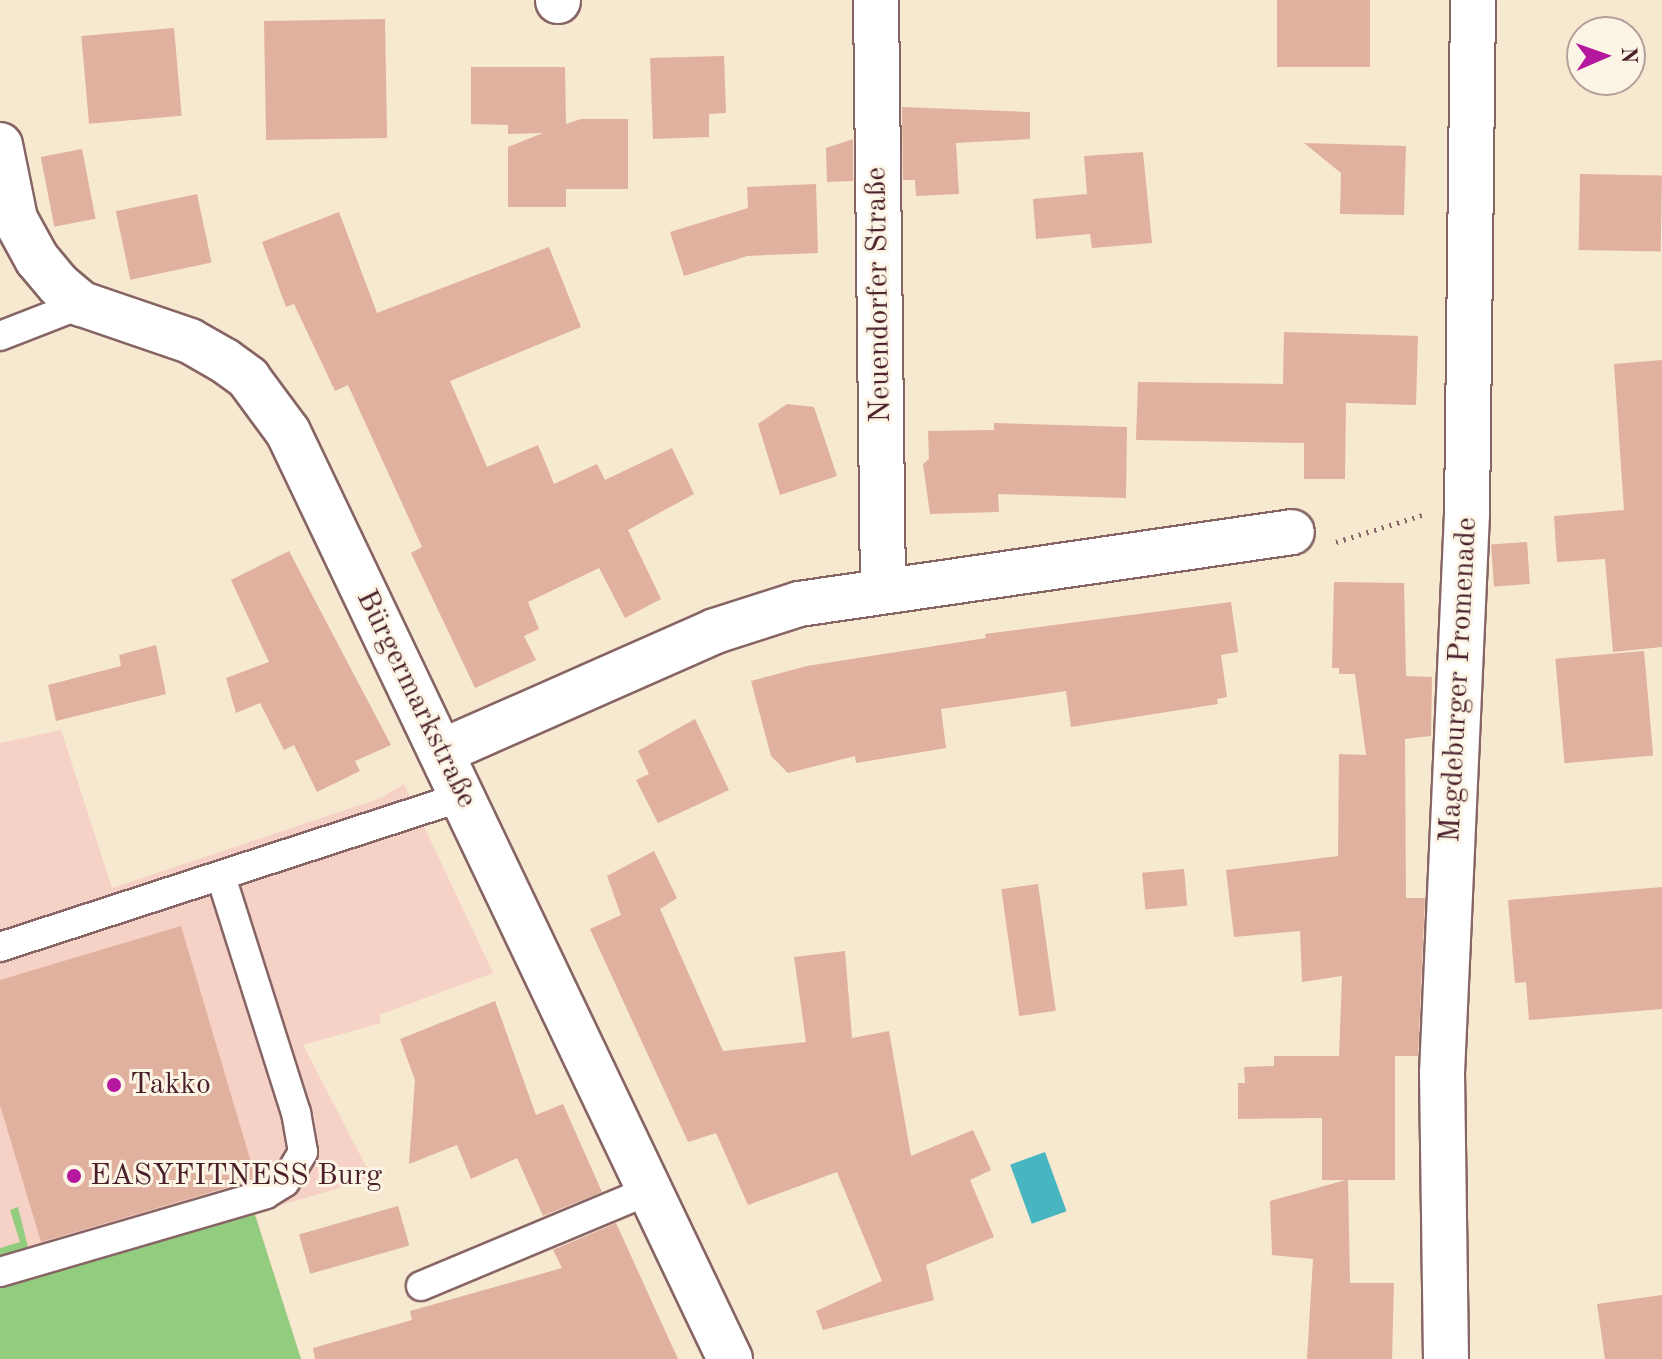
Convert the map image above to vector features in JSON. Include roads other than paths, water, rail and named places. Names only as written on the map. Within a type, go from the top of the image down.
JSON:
[{"type":"street","name":"Neuendorfer Straße","points":[[876,0],[883,589]]},
{"type":"street","name":"Magdeburger Promenade","points":[[1446,1359],[1442,1073],[1467,514],[1473,0]]},
{"type":"street","name":"Bürgermarkstraße","points":[[0,145],[15,219],[37,259],[82,304],[190,341],[257,388],[288,432],[730,1359]]},
{"type":"street","points":[[441,752],[715,631],[799,604],[883,589],[1292,532]]},
{"type":"lane","points":[[0,336],[82,304]]},
{"type":"lane","points":[[0,947],[462,797]]},
{"type":"lane","points":[[0,1272],[266,1194],[285,1182],[303,1152],[296,1113],[221,876]]},
{"type":"lane","points":[[421,1286],[650,1190]]},
{"type":"water","points":[[1045,1152],[1067,1211],[1032,1224],[1010,1165]]},
{"type":"place","name":"Takko","points":[[114,1085]]},
{"type":"place","name":"EASYFITNESS Burg","points":[[74,1176]]}]
